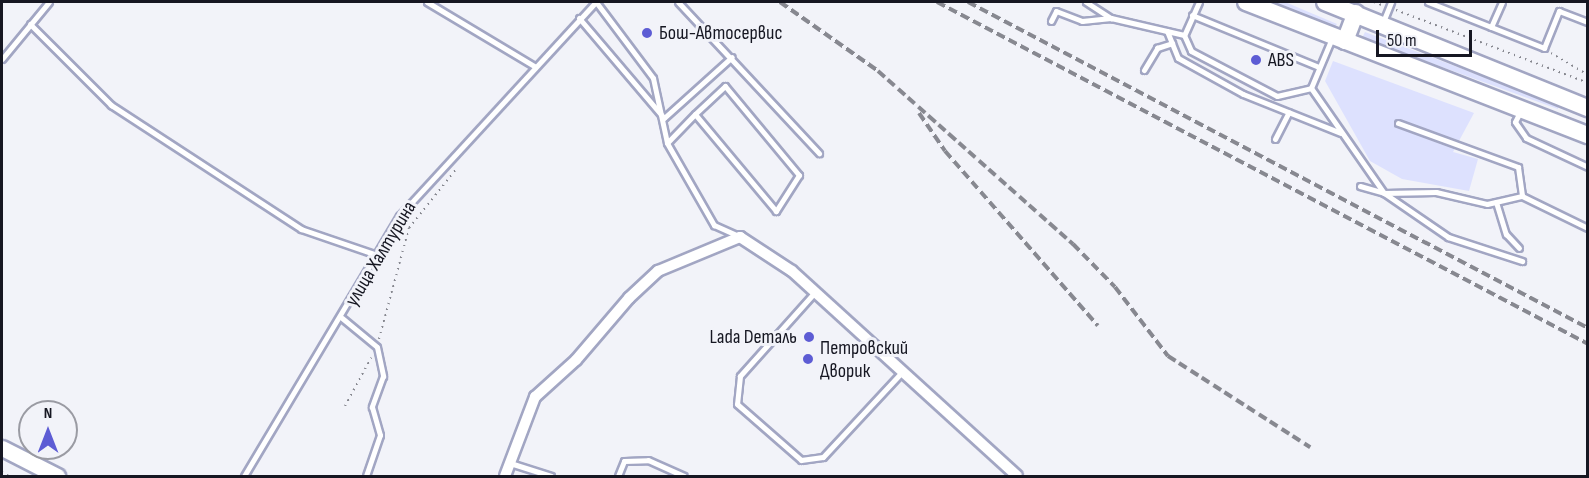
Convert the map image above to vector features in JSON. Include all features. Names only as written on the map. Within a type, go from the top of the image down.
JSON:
[{"type":"main road","points":[[1246,2],[1587,135]]},
{"type":"main road","points":[[1326,2],[1356,13],[1387,11],[1580,98],[1587,108]]},
{"type":"main road","points":[[1339,38],[1356,13]]},
{"type":"main road","points":[[1549,121],[1587,119]]},
{"type":"main road","points":[[2,448],[41,473],[57,477]]},
{"type":"street","points":[[505,477],[535,397],[576,360],[629,298],[658,271],[740,237],[815,292],[1017,477]]},
{"type":"lane","points":[[2,59],[49,2]]},
{"type":"lane","points":[[427,2],[534,66]]},
{"type":"lane","points":[[596,2],[653,78],[664,118],[667,143],[714,225],[740,237]]},
{"type":"lane","name":"улица Халтурина","points":[[244,477],[342,318],[399,216],[534,66],[596,2]]},
{"type":"lane","points":[[678,2],[732,57],[819,153]]},
{"type":"lane","points":[[1086,2],[1111,18]]},
{"type":"lane","points":[[1198,2],[1184,35],[1191,51],[1277,96],[1311,88]]},
{"type":"lane","points":[[1428,2],[1544,48],[1559,11],[1587,22]]},
{"type":"lane","points":[[1491,27],[1502,2]]},
{"type":"lane","points":[[1051,21],[1056,11],[1082,21],[1111,18],[1184,35]]},
{"type":"lane","points":[[1192,15],[1319,67]]},
{"type":"lane","points":[[579,18],[664,118]]},
{"type":"lane","points":[[30,24],[111,105],[301,229],[377,255]]},
{"type":"lane","points":[[1167,31],[1178,58],[1289,112],[1341,133]]},
{"type":"lane","points":[[1311,88],[1319,67],[1339,38]]},
{"type":"lane","points":[[1144,70],[1157,48],[1172,43]]},
{"type":"lane","points":[[664,118],[732,57]]},
{"type":"lane","points":[[667,143],[695,114],[725,86],[799,174],[776,212],[695,114]]},
{"type":"lane","points":[[1311,88],[1384,193],[1448,237],[1522,261]]},
{"type":"lane","points":[[1521,110],[1515,122],[1526,138],[1587,167]]},
{"type":"lane","points":[[1275,139],[1289,112]]},
{"type":"lane","points":[[1398,123],[1518,167],[1522,196]]},
{"type":"lane","points":[[1360,186],[1384,193],[1436,192],[1496,202],[1522,196],[1587,227]]},
{"type":"lane","points":[[1496,202],[1506,234],[1519,248]]},
{"type":"lane","points":[[815,292],[740,376],[737,404],[801,460],[823,457],[903,371]]},
{"type":"lane","points":[[342,318],[377,347],[383,376],[371,420],[380,435],[366,477]]},
{"type":"lane","points":[[618,477],[624,461],[648,460],[684,477]]},
{"type":"lane","points":[[510,463],[551,477]]},
{"type":"path","points":[[1374,2],[1387,11],[1587,83]]},
{"type":"path","points":[[1544,48],[1587,75]]},
{"type":"path","points":[[345,406],[377,347],[409,228],[458,167]]},
{"type":"path","points":[[2,472],[9,477]]},
{"type":"shaded area","points":[[1267,2],[1285,2],[1337,24],[1334,28]]},
{"type":"shaded area","points":[[1365,32],[1558,105],[1558,109],[1362,38]]},
{"type":"shaded area","points":[[1333,61],[1474,113],[1453,152],[1478,159],[1469,191],[1402,179],[1370,161],[1325,81]]},
{"type":"railway","points":[[780,2],[878,71],[1073,244],[1115,287],[1168,356],[1310,447]]},
{"type":"railway","points":[[937,2],[1588,344]]},
{"type":"railway","points":[[968,2],[1588,328]]},
{"type":"railway","points":[[919,113],[945,151],[1098,326]]},
{"type":"place","name":"Бош-Автосервис","points":[[647,33]]},
{"type":"place","name":"ABS","points":[[1256,60]]},
{"type":"place","name":"Lada Dеталь","points":[[809,337]]},
{"type":"place","name":"Петровский Дворик","points":[[808,359]]}]
